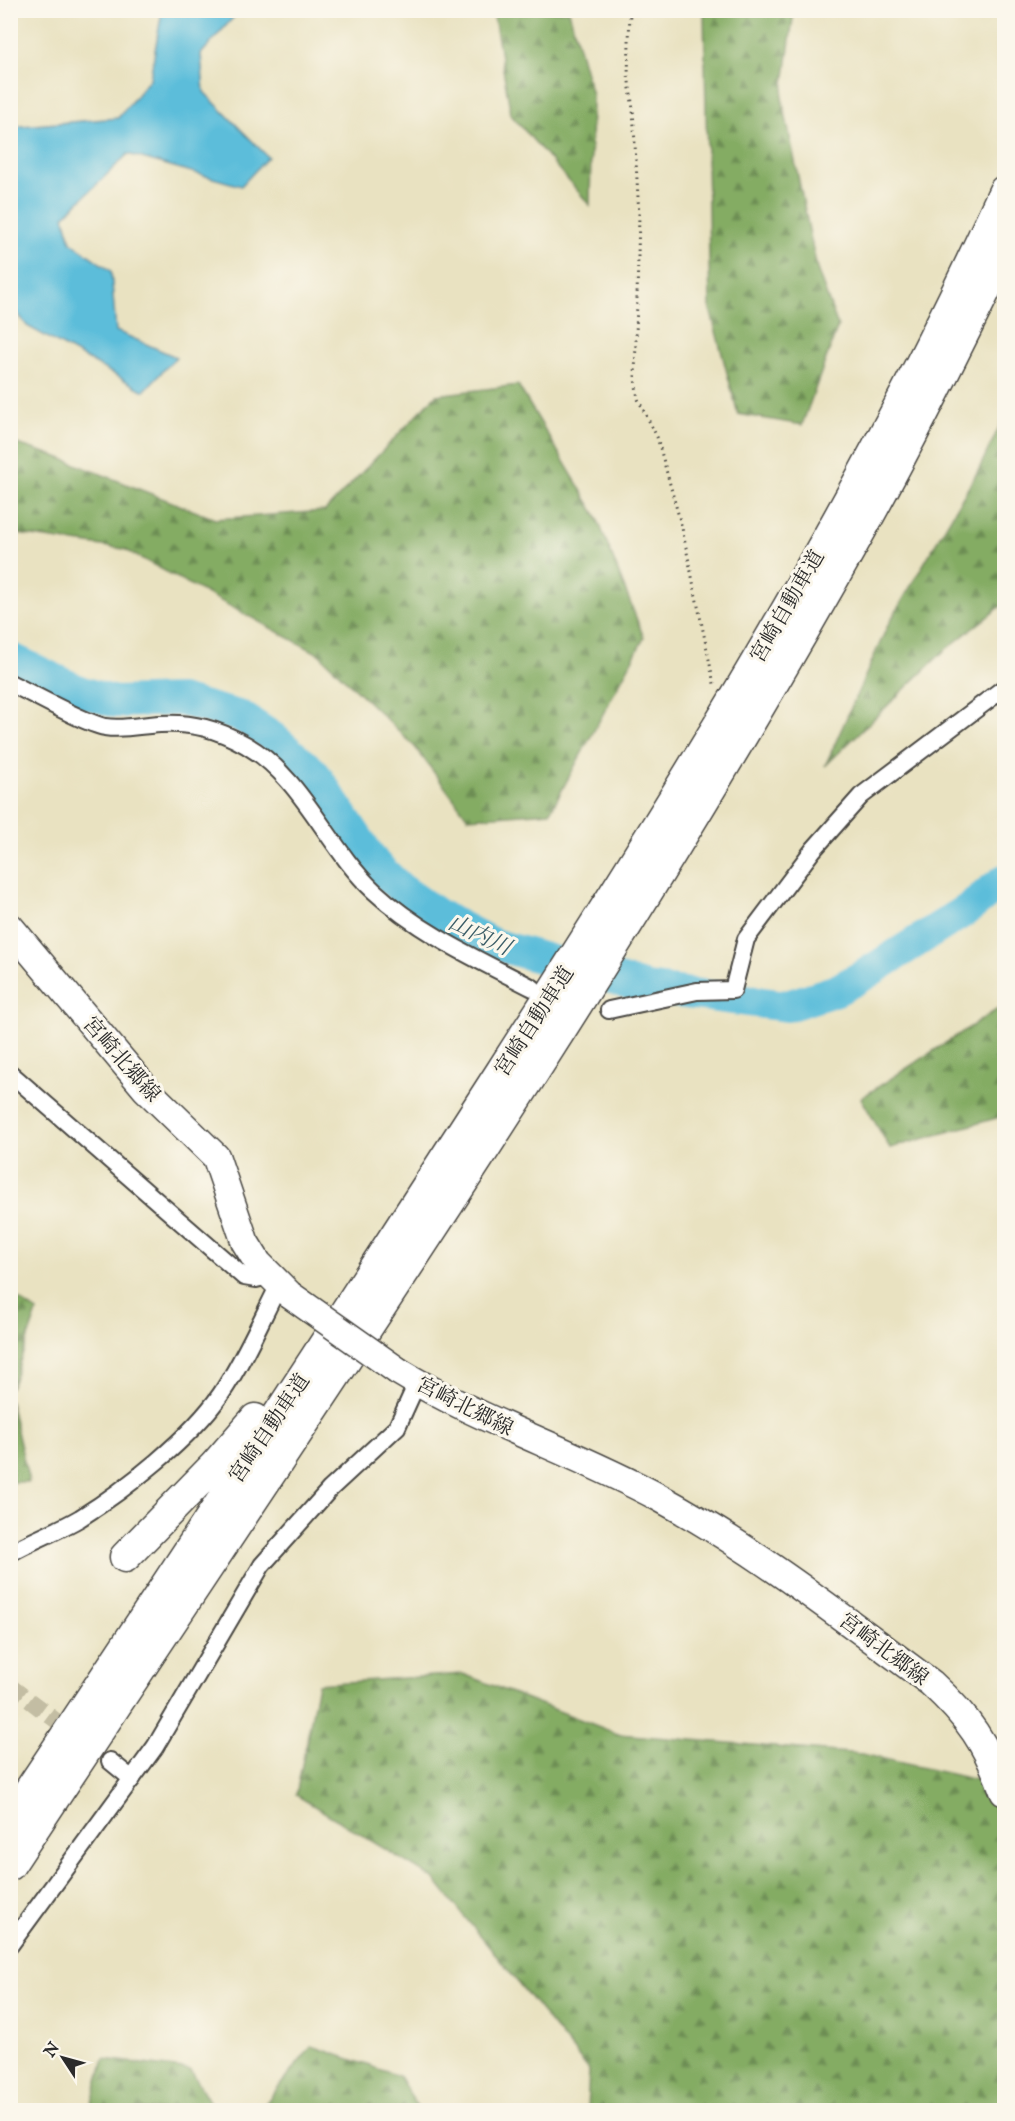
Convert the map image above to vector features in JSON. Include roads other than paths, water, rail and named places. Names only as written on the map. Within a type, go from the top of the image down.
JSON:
[{"type":"highway","name":"宮崎自動車道","points":[[10,1819],[423,1194],[668,809],[805,576],[957,291],[1005,191]]},
{"type":"highway","name":"宮崎自動車道","points":[[10,1865],[485,1147],[639,908],[862,530],[1005,253]]},
{"type":"highway","points":[[125,1557],[252,1424],[382,1236],[423,1194]]},
{"type":"main road","name":"宮崎北郷線","points":[[10,927],[146,1089],[216,1157],[245,1242],[279,1285],[407,1377],[452,1403],[658,1497],[726,1535],[931,1683],[961,1711],[987,1749],[1005,1792]]},
{"type":"street","points":[[10,683],[102,726],[118,728],[160,724],[196,724],[218,730],[249,746],[288,782],[347,862],[375,892],[436,936],[532,988]]},
{"type":"street","points":[[609,1010],[697,991],[733,990],[746,939],[813,850],[854,803],[1005,688]]},
{"type":"street","points":[[10,1073],[244,1277],[279,1285],[242,1360],[220,1396],[195,1425],[166,1452],[80,1518],[10,1553]]},
{"type":"street","points":[[10,1945],[155,1748],[262,1565],[330,1489],[397,1427],[407,1377]]},
{"type":"street","points":[[110,1761],[132,1779]]},
{"type":"water","points":[[162,11],[239,11],[201,54],[204,92],[268,157],[241,186],[128,154],[64,216],[71,242],[111,271],[116,331],[176,357],[144,391],[27,326],[11,304],[10,127],[118,118],[150,79]]},
{"type":"waterway","name":"山内川","points":[[10,658],[79,691],[115,702],[180,700],[242,717],[272,737],[314,773],[375,864],[400,888],[440,916],[493,944],[646,988],[787,1006],[837,990],[864,975],[968,909],[1004,880]]},
{"type":"tunnel","points":[[10,1686],[110,1761]]}]
